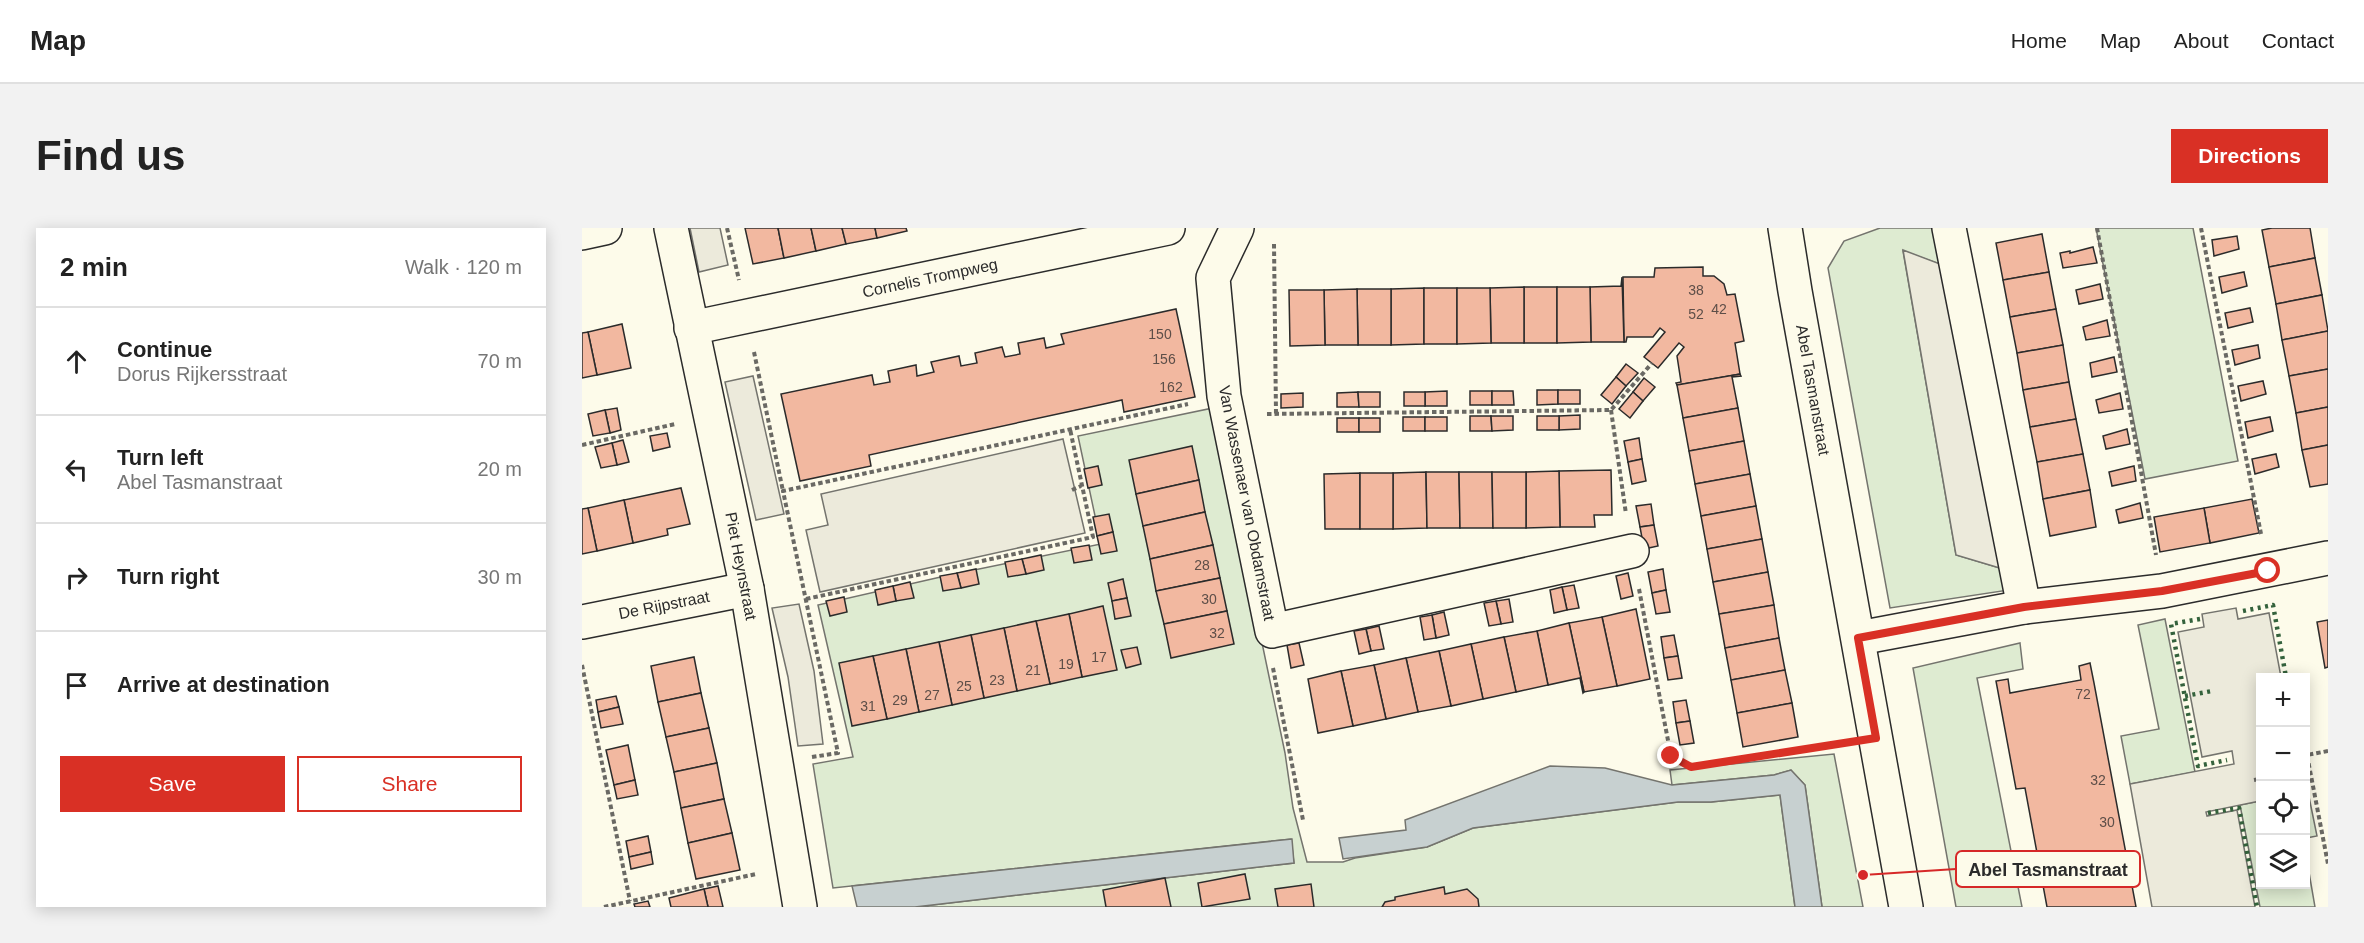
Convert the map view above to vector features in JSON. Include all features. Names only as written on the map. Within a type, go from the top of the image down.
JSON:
[{"type":"street","points":[[582,233],[605,228]]},
{"type":"street","name":"Piet Heynstraat","points":[[671,228],[747,589],[800,907]]},
{"type":"street","name":"Cornelis Trompweg","points":[[691,328],[1168,228]]},
{"type":"street","name":"Van Wassenaer van Obdamstraat","points":[[1238,228],[1213,278],[1226,404],[1272,631],[1632,551]]},
{"type":"street","name":"Abel Tasmanstraat","points":[[1785,228],[1906,907]]},
{"type":"street","points":[[1949,228],[2024,607]]},
{"type":"street","points":[[1858,638],[2024,607],[2162,591],[2328,558]]},
{"type":"street","name":"De Rijpstraat","points":[[582,622],[747,589]]},
{"type":"path","points":[[727,228],[838,753],[776,762]]},
{"type":"path","points":[[2097,228],[2162,591]]},
{"type":"path","points":[[2201,228],[2268,571]]},
{"type":"path","points":[[1274,240],[1276,414]]},
{"type":"path","points":[[783,491],[1070,429],[1226,404],[1276,414],[1611,410],[1652,363]]},
{"type":"path","points":[[1611,410],[1632,551],[1671,756],[1691,767],[1876,738]]},
{"type":"path","points":[[582,445],[711,416]]},
{"type":"path","points":[[806,599],[1093,537],[1070,429]]},
{"type":"path","points":[[1072,490],[1082,486]]},
{"type":"path","points":[[582,665],[630,901]]},
{"type":"path","points":[[1273,673],[1303,820]]},
{"type":"path","points":[[2310,754],[2328,751]]},
{"type":"path","points":[[2310,779],[2328,864]]},
{"type":"path","points":[[604,907],[793,866]]},
{"type":"green space","points":[[1880,228],[1940,228],[1948,267],[1903,251],[1956,555],[2003,569],[2009,590],[1890,608],[1828,268],[1844,241]]},
{"type":"green space","points":[[2096,228],[2193,228],[2238,461],[2145,479]]},
{"type":"green space","points":[[1213,408],[1285,753],[1293,808],[1307,862],[1343,862],[1355,858],[1427,847],[1473,828],[1678,802],[1711,802],[1780,795],[1795,907],[915,907],[1294,863],[1291,839],[833,888],[813,764],[853,757],[818,605],[1101,544],[1078,436]]},
{"type":"green space","points":[[2165,619],[2195,772],[2130,784],[2121,736],[2159,729],[2138,625]]},
{"type":"green space","points":[[2020,643],[2023,669],[1977,678],[2022,907],[1956,907],[1913,668]]},
{"type":"green space","points":[[1834,754],[1863,907],[1822,907],[1805,785],[1791,770],[1774,775],[1672,785],[1670,770]]},
{"type":"green space","points":[[2256,802],[2256,887],[2240,805]]},
{"type":"green space","points":[[2310,802],[2317,836],[2310,837]]},
{"type":"green space","points":[[2310,878],[2315,907],[2260,907],[2256,889],[2310,889]]},
{"type":"shaded area","points":[[690,228],[720,228],[728,265],[699,272]]},
{"type":"shaded area","points":[[1903,250],[1948,267],[2003,569],[1956,555]]},
{"type":"shaded area","points":[[753,376],[784,514],[756,520],[725,382]]},
{"type":"shaded area","points":[[1063,439],[1085,533],[820,592],[806,530],[828,525],[821,494]]},
{"type":"shaded area","points":[[799,604],[814,671],[823,744],[798,746],[788,677],[772,608]]},
{"type":"shaded area","points":[[2236,608],[2238,619],[2269,613],[2280,673],[2256,673],[2256,802],[2206,812],[2207,816],[2237,810],[2255,907],[2152,907],[2130,784],[2234,764],[2232,751],[2202,757],[2178,632],[2204,627],[2202,614]]},
{"type":"shaded area","points":[[1550,766],[1605,768],[1672,785],[1774,775],[1791,770],[1805,785],[1822,907],[1795,907],[1780,795],[1711,802],[1678,802],[1473,828],[1427,847],[1343,859],[1339,838],[1406,830],[1405,820]]},
{"type":"shaded area","points":[[1292,839],[1294,863],[915,907],[857,907],[852,886]]},
{"type":"building","points":[[745,228],[778,228],[784,258],[753,264]]},
{"type":"building","points":[[778,228],[811,228],[816,251],[784,258]]},
{"type":"building","points":[[811,228],[842,228],[846,244],[816,251]]},
{"type":"building","points":[[842,228],[875,228],[877,238],[846,244]]},
{"type":"building","points":[[875,228],[906,228],[907,231],[877,238]]},
{"type":"building","points":[[2310,228],[2315,258],[2269,267],[2262,230]]},
{"type":"building","points":[[2042,234],[2049,272],[2003,280],[1996,243]]},
{"type":"building","points":[[2237,236],[2239,249],[2214,256],[2212,240]]},
{"type":"building","points":[[2093,247],[2097,263],[2063,268],[2060,253]]},
{"type":"building","points":[[2315,258],[2322,295],[2276,304],[2269,267]]},
{"type":"building","points":[[1703,267],[1703,276],[1714,276],[1724,284],[1727,295],[1735,294],[1744,341],[1735,343],[1740,374],[1677,385],[1676,383],[1681,382],[1677,356],[1684,347],[1679,343],[1658,368],[1644,357],[1665,332],[1660,328],[1653,337],[1627,337],[1624,342],[1623,277],[1654,277],[1655,268]]},
{"type":"building","points":[[2049,272],[2056,309],[2010,317],[2003,280]]},
{"type":"building","points":[[2244,272],[2247,286],[2222,293],[2219,277]]},
{"type":"building","points":[[1622,277],[1624,342],[1591,342],[1590,287],[1621,286]]},
{"type":"building","points":[[2100,284],[2103,299],[2079,304],[2076,290]]},
{"type":"building","points":[[1524,287],[1557,287],[1557,343],[1524,343]]},
{"type":"building","points":[[1524,287],[1524,343],[1491,343],[1490,288]]},
{"type":"building","points":[[1557,287],[1590,287],[1591,342],[1557,343]]},
{"type":"building","points":[[1424,288],[1424,344],[1391,345],[1391,289]]},
{"type":"building","points":[[1424,288],[1457,288],[1457,344],[1424,344]]},
{"type":"building","points":[[1457,288],[1490,288],[1491,343],[1457,344]]},
{"type":"building","points":[[1357,289],[1391,289],[1391,345],[1358,345]]},
{"type":"building","points":[[1357,289],[1358,345],[1325,345],[1324,290]]},
{"type":"building","points":[[1289,290],[1324,290],[1325,345],[1290,346]]},
{"type":"building","points":[[2322,295],[2328,331],[2282,340],[2276,304]]},
{"type":"building","points":[[2250,308],[2253,322],[2228,328],[2225,313]]},
{"type":"building","points":[[1176,309],[1195,397],[1124,412],[1122,400],[869,455],[871,466],[800,481],[781,394],[872,375],[874,385],[890,382],[888,371],[916,365],[917,376],[934,372],[931,362],[959,356],[961,366],[977,363],[975,353],[1002,347],[1005,357],[1020,354],[1018,343],[1044,338],[1046,348],[1064,344],[1061,334]]},
{"type":"building","points":[[2056,309],[2063,345],[2017,353],[2010,317]]},
{"type":"building","points":[[2107,320],[2110,336],[2086,340],[2083,327]]},
{"type":"building","points":[[622,324],[631,368],[597,375],[588,332]]},
{"type":"building","points":[[2328,331],[2328,369],[2289,376],[2282,340]]},
{"type":"building","points":[[588,332],[597,375],[582,378],[582,333]]},
{"type":"building","points":[[2063,345],[2069,382],[2023,390],[2017,353]]},
{"type":"building","points":[[2258,345],[2260,358],[2235,365],[2232,350]]},
{"type":"building","points":[[2114,357],[2117,372],[2092,377],[2090,363]]},
{"type":"building","points":[[1626,364],[1638,373],[1626,386],[1616,377]]},
{"type":"building","points":[[2328,369],[2328,407],[2296,413],[2289,376]]},
{"type":"building","points":[[1740,374],[1741,376],[1732,377],[1738,408],[1683,418],[1677,385]]},
{"type":"building","points":[[1616,377],[1626,386],[1612,404],[1601,395]]},
{"type":"building","points":[[1644,378],[1655,387],[1643,401],[1633,392]]},
{"type":"building","points":[[2263,381],[2266,394],[2241,401],[2238,386]]},
{"type":"building","points":[[2069,382],[2076,419],[2030,427],[2023,390]]},
{"type":"building","points":[[1537,390],[1558,390],[1558,404],[1537,405]]},
{"type":"building","points":[[1558,390],[1580,390],[1580,404],[1558,404]]},
{"type":"building","points":[[1447,391],[1447,406],[1425,406],[1425,392]]},
{"type":"building","points":[[1470,391],[1492,391],[1492,405],[1470,405]]},
{"type":"building","points":[[1492,391],[1513,391],[1514,405],[1492,405]]},
{"type":"building","points":[[1358,392],[1359,407],[1337,407],[1337,393]]},
{"type":"building","points":[[1358,392],[1380,392],[1380,407],[1359,407]]},
{"type":"building","points":[[1404,392],[1425,392],[1425,406],[1404,406]]},
{"type":"building","points":[[1633,392],[1643,401],[1630,418],[1619,409]]},
{"type":"building","points":[[1303,393],[1303,407],[1281,408],[1281,394]]},
{"type":"building","points":[[2120,393],[2123,409],[2099,413],[2096,400]]},
{"type":"building","points":[[2328,407],[2328,445],[2302,450],[2296,413]]},
{"type":"building","points":[[617,408],[621,430],[610,433],[605,410]]},
{"type":"building","points":[[1738,408],[1744,441],[1689,451],[1683,418]]},
{"type":"building","points":[[605,410],[610,433],[593,436],[588,414]]},
{"type":"building","points":[[1580,415],[1580,429],[1559,430],[1559,416]]},
{"type":"building","points":[[1470,416],[1491,416],[1492,431],[1470,431]]},
{"type":"building","points":[[1491,416],[1513,416],[1513,430],[1492,431]]},
{"type":"building","points":[[1537,416],[1559,416],[1559,430],[1537,430]]},
{"type":"building","points":[[1403,417],[1425,417],[1425,431],[1403,431]]},
{"type":"building","points":[[1425,417],[1447,417],[1447,431],[1425,431]]},
{"type":"building","points":[[2270,417],[2273,431],[2248,438],[2245,422]]},
{"type":"building","points":[[1337,418],[1359,418],[1359,432],[1337,432]]},
{"type":"building","points":[[1359,418],[1380,418],[1380,432],[1359,432]]},
{"type":"building","points":[[2076,419],[2083,454],[2037,462],[2030,427]]},
{"type":"building","points":[[2127,429],[2130,444],[2106,449],[2103,436]]},
{"type":"building","points":[[667,433],[670,447],[653,451],[650,436]]},
{"type":"building","points":[[1639,438],[1642,459],[1628,462],[1624,441]]},
{"type":"building","points":[[623,440],[629,462],[617,465],[612,443]]},
{"type":"building","points":[[1744,441],[1750,474],[1695,484],[1689,451]]},
{"type":"building","points":[[612,443],[617,465],[601,468],[595,447]]},
{"type":"building","points":[[2328,445],[2328,484],[2310,487],[2302,450]]},
{"type":"building","points":[[1192,446],[1199,480],[1136,494],[1129,460]]},
{"type":"building","points":[[2083,454],[2090,490],[2043,499],[2037,462]]},
{"type":"building","points":[[2276,454],[2279,467],[2255,474],[2252,459]]},
{"type":"building","points":[[1642,459],[1646,481],[1632,484],[1628,462]]},
{"type":"building","points":[[1098,466],[1102,485],[1088,488],[1084,469]]},
{"type":"building","points":[[2134,466],[2136,481],[2112,486],[2109,472]]},
{"type":"building","points":[[1611,470],[1612,515],[1594,515],[1595,527],[1560,527],[1559,471]]},
{"type":"building","points":[[1559,471],[1560,527],[1526,528],[1526,472]]},
{"type":"building","points":[[1426,472],[1427,528],[1393,529],[1393,473]]},
{"type":"building","points":[[1426,472],[1459,472],[1460,528],[1427,528]]},
{"type":"building","points":[[1459,472],[1492,472],[1493,528],[1460,528]]},
{"type":"building","points":[[1492,472],[1526,472],[1526,528],[1493,528]]},
{"type":"building","points":[[1360,473],[1360,529],[1325,529],[1324,474]]},
{"type":"building","points":[[1360,473],[1393,473],[1393,529],[1360,529]]},
{"type":"building","points":[[1750,474],[1756,506],[1701,516],[1695,484]]},
{"type":"building","points":[[1199,480],[1205,512],[1143,526],[1136,494]]},
{"type":"building","points":[[681,488],[690,524],[667,529],[668,535],[633,543],[624,500]]},
{"type":"building","points":[[2090,490],[2096,527],[2050,536],[2043,499]]},
{"type":"building","points":[[2252,499],[2259,533],[2210,543],[2204,508]]},
{"type":"building","points":[[624,500],[633,543],[597,551],[588,508]]},
{"type":"building","points":[[2140,503],[2143,518],[2119,523],[2116,510]]},
{"type":"building","points":[[1651,504],[1654,525],[1640,527],[1636,506]]},
{"type":"building","points":[[1756,506],[1762,539],[1707,549],[1701,516]]},
{"type":"building","points":[[588,508],[597,551],[582,554],[582,509]]},
{"type":"building","points":[[2204,508],[2210,543],[2160,552],[2154,517]]},
{"type":"building","points":[[1205,512],[1213,545],[1150,559],[1143,526]]},
{"type":"building","points":[[1109,514],[1113,532],[1097,536],[1093,517]]},
{"type":"building","points":[[1654,525],[1658,546],[1644,549],[1640,527]]},
{"type":"building","points":[[1113,532],[1117,551],[1101,554],[1097,536]]},
{"type":"building","points":[[1762,539],[1768,572],[1713,582],[1707,549]]},
{"type":"building","points":[[1089,545],[1092,560],[1074,563],[1071,548]]},
{"type":"building","points":[[1213,545],[1220,578],[1156,591],[1150,559]]},
{"type":"building","points":[[1041,555],[1044,570],[1026,574],[1022,559]]},
{"type":"building","points":[[1022,559],[1026,574],[1008,577],[1005,562]]},
{"type":"building","points":[[976,569],[979,584],[961,588],[957,573]]},
{"type":"building","points":[[1663,569],[1666,590],[1652,593],[1648,572]]},
{"type":"building","points":[[1768,572],[1774,605],[1719,614],[1713,582]]},
{"type":"building","points":[[957,573],[961,588],[943,591],[940,576]]},
{"type":"building","points":[[1628,573],[1633,596],[1621,599],[1616,576]]},
{"type":"building","points":[[1220,578],[1227,611],[1164,624],[1156,591]]},
{"type":"building","points":[[1123,579],[1127,598],[1112,601],[1108,583]]},
{"type":"building","points":[[910,582],[914,598],[896,601],[893,586]]},
{"type":"building","points":[[1574,585],[1579,608],[1567,610],[1562,587]]},
{"type":"building","points":[[893,586],[896,601],[878,605],[875,590]]},
{"type":"building","points":[[1562,587],[1567,610],[1554,613],[1550,590]]},
{"type":"building","points":[[1666,590],[1670,612],[1656,614],[1652,593]]},
{"type":"building","points":[[844,597],[847,612],[830,616],[826,601]]},
{"type":"building","points":[[1127,598],[1131,616],[1115,619],[1112,601]]},
{"type":"building","points":[[1509,599],[1513,622],[1501,624],[1496,601]]},
{"type":"building","points":[[1496,601],[1501,624],[1489,626],[1484,603]]},
{"type":"building","points":[[1774,605],[1779,638],[1725,648],[1719,614]]},
{"type":"building","points":[[1103,606],[1117,670],[1082,677],[1069,614]]},
{"type":"building","points":[[1636,609],[1650,679],[1617,686],[1602,617]]},
{"type":"building","points":[[1227,611],[1234,644],[1171,658],[1164,624]]},
{"type":"building","points":[[1444,612],[1449,635],[1436,638],[1432,615]]},
{"type":"building","points":[[1069,614],[1082,677],[1050,684],[1036,621]]},
{"type":"building","points":[[1432,615],[1436,638],[1424,640],[1420,617]]},
{"type":"building","points":[[1602,617],[1617,686],[1584,692],[1569,623]]},
{"type":"building","points":[[2328,620],[2328,667],[2325,668],[2317,622]]},
{"type":"building","points":[[1036,621],[1050,684],[1017,691],[1004,628]]},
{"type":"building","points":[[1569,623],[1584,692],[1583,693],[1580,678],[1548,685],[1537,631]]},
{"type":"building","points":[[1379,626],[1384,649],[1371,651],[1366,629]]},
{"type":"building","points":[[1004,628],[1017,691],[984,698],[971,635]]},
{"type":"building","points":[[1366,629],[1371,651],[1359,654],[1354,631]]},
{"type":"building","points":[[1537,631],[1548,685],[1516,692],[1504,637]]},
{"type":"building","points":[[971,635],[984,698],[952,705],[939,642]]},
{"type":"building","points":[[1674,635],[1678,656],[1664,658],[1661,637]]},
{"type":"building","points":[[1504,637],[1516,692],[1483,699],[1471,644]]},
{"type":"building","points":[[1779,638],[1785,670],[1731,680],[1725,648]]},
{"type":"building","points":[[939,642],[952,705],[919,712],[906,649]]},
{"type":"building","points":[[1299,643],[1304,665],[1291,668],[1287,645]]},
{"type":"building","points":[[1471,644],[1483,699],[1451,706],[1439,651]]},
{"type":"building","points":[[1137,647],[1141,664],[1126,668],[1121,650]]},
{"type":"building","points":[[906,649],[919,712],[887,719],[873,656]]},
{"type":"building","points":[[1439,651],[1451,706],[1418,712],[1406,658]]},
{"type":"building","points":[[873,656],[887,719],[852,726],[839,663]]},
{"type":"building","points":[[1678,656],[1682,678],[1668,680],[1664,658]]},
{"type":"building","points":[[694,657],[701,693],[658,702],[651,666]]},
{"type":"building","points":[[1406,658],[1418,712],[1386,719],[1374,665]]},
{"type":"building","points":[[2090,663],[2136,907],[2047,907],[2025,788],[2016,789],[1996,681],[2008,679],[2010,693],[2081,680],[2079,666]]},
{"type":"building","points":[[1374,665],[1386,719],[1353,726],[1341,671]]},
{"type":"building","points":[[1785,670],[1792,703],[1737,713],[1731,680]]},
{"type":"building","points":[[1341,671],[1353,726],[1318,733],[1308,679]]},
{"type":"building","points":[[701,693],[709,728],[666,737],[658,702]]},
{"type":"building","points":[[616,696],[619,707],[598,712],[596,700]]},
{"type":"building","points":[[1686,700],[1690,721],[1676,723],[1673,702]]},
{"type":"building","points":[[1792,703],[1798,737],[1743,747],[1737,713]]},
{"type":"building","points":[[619,707],[623,724],[601,728],[598,712]]},
{"type":"building","points":[[1690,721],[1694,743],[1680,745],[1676,723]]},
{"type":"building","points":[[709,728],[717,763],[674,772],[666,737]]},
{"type":"building","points":[[628,745],[635,780],[614,785],[606,750]]},
{"type":"building","points":[[717,763],[724,799],[681,808],[674,772]]},
{"type":"building","points":[[635,780],[638,795],[617,799],[614,785]]},
{"type":"building","points":[[724,799],[732,833],[688,843],[681,808]]},
{"type":"building","points":[[732,833],[740,870],[696,879],[688,843]]},
{"type":"building","points":[[648,836],[651,852],[629,857],[626,841]]},
{"type":"building","points":[[651,852],[653,864],[631,869],[629,857]]},
{"type":"building","points":[[1245,874],[1250,899],[1202,907],[1198,883]]},
{"type":"building","points":[[1165,878],[1171,907],[1106,907],[1103,890]]},
{"type":"building","points":[[1311,884],[1314,907],[1278,907],[1275,889]]},
{"type":"building","points":[[718,886],[723,907],[708,907],[704,889]]},
{"type":"building","points":[[1444,887],[1445,894],[1467,889],[1478,899],[1479,907],[1382,907],[1385,902],[1395,900],[1395,897]]},
{"type":"building","points":[[704,889],[708,907],[671,907],[669,898]]},
{"type":"building","points":[[648,901],[650,907],[635,907],[634,904]]},
{"type":"hedge","points":[[2243,611],[2273,605],[2285,673]]},
{"type":"hedge","points":[[2200,619],[2171,624],[2198,766],[2227,760]]},
{"type":"hedge","points":[[2185,696],[2212,691]]},
{"type":"hedge","points":[[2208,813],[2239,808],[2257,907]]},
{"type":"place","name":"Abel Tasmanstraat","points":[[1863,875]]},
{"type":"route","points":[[1671,756],[1691,767],[1876,738],[1858,638],[2024,607],[2162,591],[2268,571]]}]
